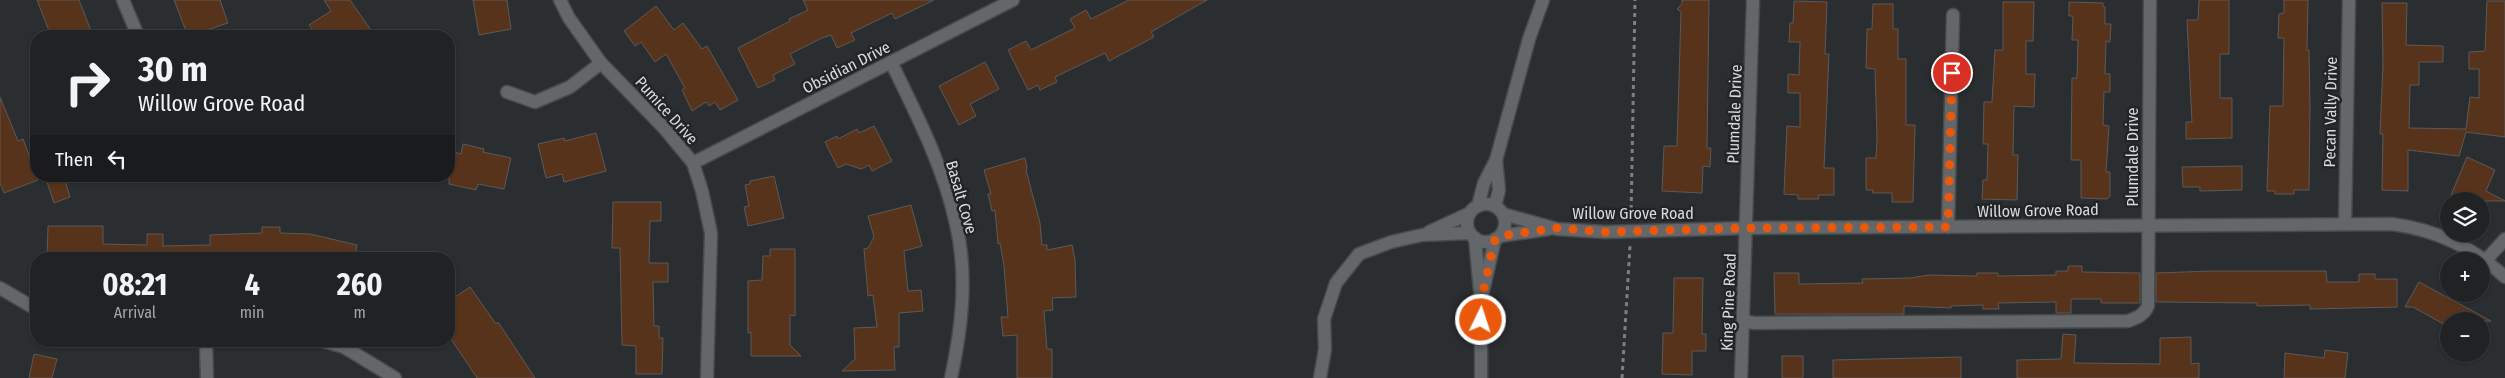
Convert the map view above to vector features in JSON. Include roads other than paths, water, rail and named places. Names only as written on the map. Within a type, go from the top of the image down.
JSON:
[{"type":"street","points":[[124,0],[136,30]]},
{"type":"street","name":"Pumice Drive","points":[[560,0],[569,18],[602,63],[664,128],[693,162],[711,233],[707,378]]},
{"type":"street","name":"Obsidian Drive","points":[[693,162],[1013,0]]},
{"type":"street","points":[[1480,378],[1481,301],[1473,235],[1468,223],[1484,183],[1496,160],[1529,39],[1542,0]]},
{"type":"street","name":"Plumdale Drive","points":[[1747,228],[1753,0]]},
{"type":"street","name":"Plumdale Drive","points":[[1744,321],[1754,323],[1861,323],[2128,320],[2141,315],[2148,306],[2150,0]]},
{"type":"street","name":"Pecan Vally Drive","points":[[2345,224],[2349,0]]},
{"type":"street","points":[[1948,227],[1953,15]]},
{"type":"street","name":"Basalt Cove","points":[[892,62],[917,114],[940,173],[956,224],[963,280],[961,330],[951,378]]},
{"type":"street","points":[[507,92],[535,102],[570,87],[602,63]]},
{"type":"street","points":[[1481,301],[1497,238],[1505,226],[1499,210],[1496,160]]},
{"type":"street","points":[[1422,235],[1490,204],[1499,210]]},
{"type":"street","name":"Willow Grove Road","points":[[1499,210],[1557,228]]},
{"type":"street","name":"Willow Grove Road","points":[[1497,238],[1557,228],[1631,232],[1747,228],[2392,224],[2412,226],[2442,235],[2472,252]]},
{"type":"street","name":"King Pine Road","points":[[1742,378],[1747,228]]},
{"type":"street","points":[[1320,378],[1325,349],[1324,319],[1336,284],[1360,254],[1391,242],[1422,235],[1473,235],[1485,242],[1497,238]]},
{"type":"street","points":[[2490,256],[2505,239]]},
{"type":"street","name":"Willow Grove Road","points":[[2490,263],[2505,276]]},
{"type":"street","points":[[2,295],[30,307]]},
{"type":"street","points":[[206,347],[207,378]]},
{"type":"street","points":[[344,347],[395,378]]}]
